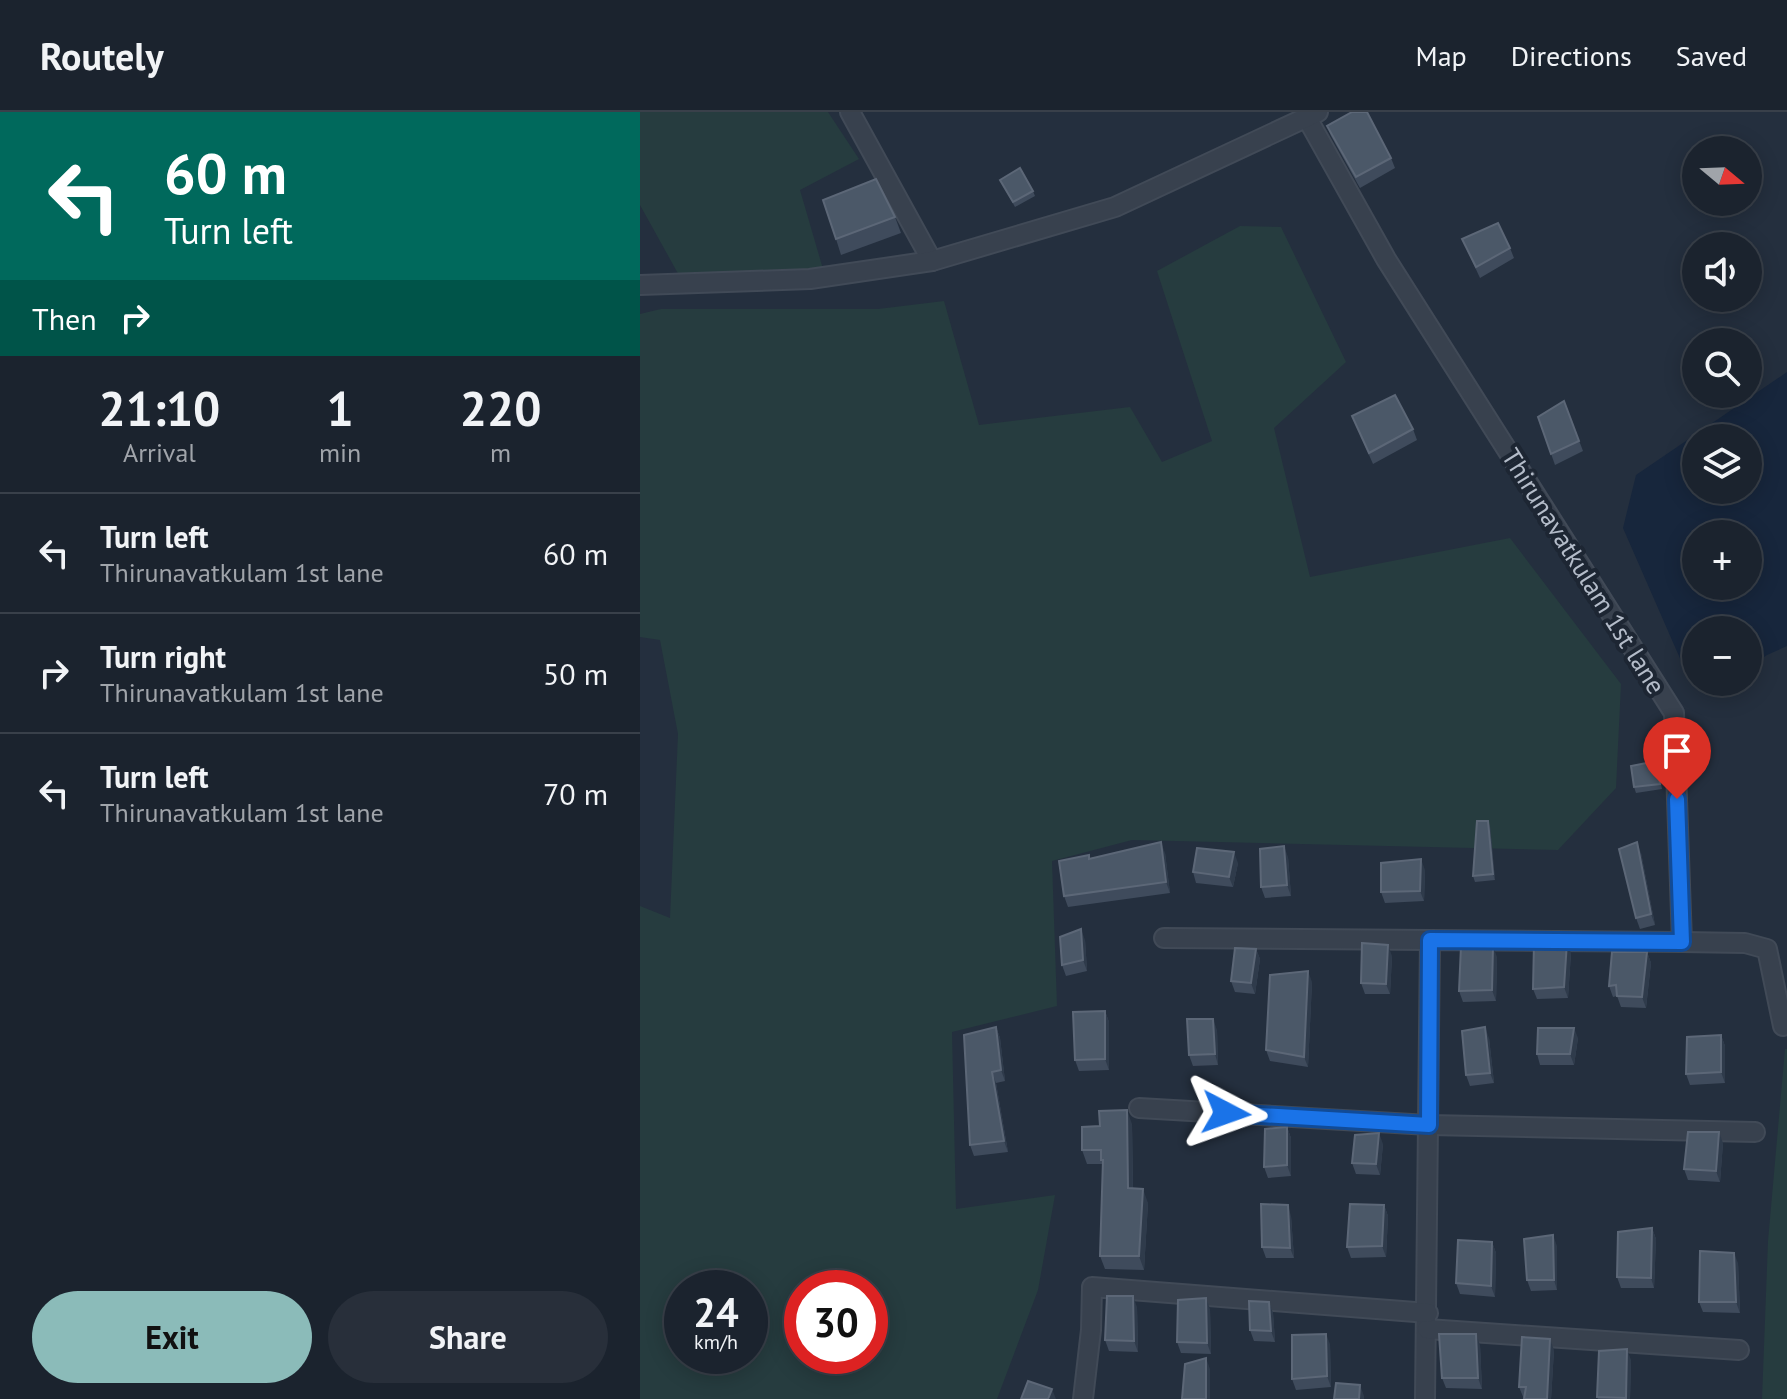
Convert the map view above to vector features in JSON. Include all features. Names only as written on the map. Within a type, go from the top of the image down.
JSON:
[{"type":"street","points":[[850,112],[932,261]]},
{"type":"street","points":[[640,285],[810,279],[932,261],[1115,207],[1312,115]]},
{"type":"street","name":"Thirunavatkulam 1st lane","points":[[1312,115],[1386,259],[1674,713],[1682,942]]},
{"type":"street","points":[[1164,938],[1745,943],[1767,949],[1783,1026]]},
{"type":"street","points":[[1425,1399],[1430,940]]},
{"type":"street","points":[[1139,1108],[1429,1125],[1755,1132]]},
{"type":"street","points":[[1083,1399],[1091,1330],[1092,1287],[1739,1350]]},
{"type":"green space","points":[[640,112],[828,112],[859,159],[800,190],[823,269],[681,279],[640,205]]},
{"type":"green space","points":[[1240,226],[1281,227],[1346,362],[1274,428],[1310,577],[1510,538],[1621,684],[1616,788],[1558,850],[1132,840],[1052,861],[1057,1006],[952,1032],[956,1209],[1055,1195],[1038,1290],[997,1399],[640,1399],[640,906],[670,918],[678,734],[660,640],[640,637],[640,314],[661,309],[878,309],[944,301],[979,425],[1130,407],[1162,462],[1212,441],[1157,271]]},
{"type":"green space","points":[[1785,1049],[1787,1399],[1762,1399],[1768,1241]]},
{"type":"water","points":[[1787,372],[1787,646],[1762,658],[1762,616],[1682,616],[1682,663],[1623,528],[1636,475],[1682,444],[1682,504],[1762,504],[1762,424],[1711,424],[1734,408],[1762,408],[1762,389]]},
{"type":"building","points":[[1352,112],[1367,112],[1391,158],[1356,177],[1327,126]]},
{"type":"building","points":[[1020,168],[1033,191],[1013,202],[1000,180]]},
{"type":"building","points":[[876,179],[895,217],[836,239],[823,200]]},
{"type":"building","points":[[1498,223],[1510,248],[1476,267],[1462,239]]},
{"type":"building","points":[[1395,395],[1413,429],[1369,453],[1352,416]]},
{"type":"building","points":[[1564,401],[1579,441],[1551,454],[1538,417]]},
{"type":"building","points":[[1657,761],[1660,784],[1634,787],[1631,766]]},
{"type":"building","points":[[1477,821],[1488,821],[1493,874],[1473,876]]},
{"type":"building","points":[[1161,842],[1166,882],[1064,896],[1059,861],[1089,855],[1089,859]]},
{"type":"building","points":[[1637,842],[1651,914],[1636,918],[1619,849]]},
{"type":"building","points":[[1284,846],[1287,885],[1261,887],[1260,849]]},
{"type":"building","points":[[1197,848],[1234,852],[1229,877],[1193,872]]},
{"type":"building","points":[[1421,859],[1420,891],[1381,892],[1381,863]]},
{"type":"building","points":[[1081,929],[1083,960],[1062,965],[1060,937]]},
{"type":"building","points":[[1567,942],[1564,987],[1533,989],[1534,943]]},
{"type":"building","points":[[1362,943],[1388,945],[1386,984],[1361,983]]},
{"type":"building","points":[[1461,946],[1493,946],[1492,990],[1459,991]]},
{"type":"building","points":[[1235,948],[1256,949],[1251,983],[1231,981]]},
{"type":"building","points":[[1612,952],[1647,952],[1642,997],[1617,996],[1616,985],[1609,986]]},
{"type":"building","points":[[1308,971],[1304,1057],[1266,1050],[1270,975]]},
{"type":"building","points":[[1105,1011],[1105,1059],[1075,1060],[1073,1012]]},
{"type":"building","points":[[1187,1019],[1213,1019],[1215,1054],[1189,1055]]},
{"type":"building","points":[[996,1027],[1001,1070],[992,1072],[1004,1141],[970,1145],[964,1035]]},
{"type":"building","points":[[1485,1027],[1490,1073],[1466,1075],[1462,1031]]},
{"type":"building","points":[[1538,1028],[1574,1028],[1570,1054],[1537,1054]]},
{"type":"building","points":[[1721,1035],[1721,1072],[1686,1074],[1687,1037]]},
{"type":"building","points":[[1127,1110],[1128,1188],[1143,1189],[1139,1256],[1100,1256],[1103,1160],[1101,1150],[1082,1150],[1082,1127],[1100,1126],[1099,1111]]},
{"type":"building","points":[[1287,1127],[1287,1165],[1264,1167],[1265,1129]]},
{"type":"building","points":[[1688,1132],[1719,1132],[1716,1171],[1684,1169]]},
{"type":"building","points":[[1379,1133],[1376,1164],[1352,1163],[1355,1135]]},
{"type":"building","points":[[1261,1204],[1288,1205],[1290,1248],[1262,1247]]},
{"type":"building","points":[[1350,1204],[1384,1205],[1382,1246],[1347,1247]]},
{"type":"building","points":[[1652,1228],[1651,1278],[1617,1277],[1618,1232]]},
{"type":"building","points":[[1553,1235],[1554,1280],[1527,1280],[1524,1239]]},
{"type":"building","points":[[1458,1240],[1492,1242],[1491,1286],[1456,1283]]},
{"type":"building","points":[[1700,1251],[1734,1253],[1736,1302],[1699,1302]]},
{"type":"building","points":[[1107,1296],[1133,1296],[1134,1341],[1105,1340]]},
{"type":"building","points":[[1206,1298],[1207,1343],[1177,1342],[1178,1300]]},
{"type":"building","points":[[1249,1301],[1269,1302],[1271,1331],[1250,1330]]},
{"type":"building","points":[[1326,1334],[1327,1376],[1292,1379],[1292,1335]]},
{"type":"building","points":[[1439,1334],[1476,1334],[1478,1378],[1442,1378]]},
{"type":"building","points":[[1522,1337],[1550,1339],[1547,1399],[1524,1399],[1526,1387],[1519,1387]]},
{"type":"building","points":[[1627,1349],[1626,1398],[1597,1397],[1599,1351]]},
{"type":"building","points":[[1206,1358],[1206,1399],[1182,1399],[1185,1364]]},
{"type":"building","points":[[1028,1381],[1052,1389],[1048,1399],[1021,1399]]},
{"type":"building","points":[[1336,1383],[1360,1385],[1359,1399],[1334,1399]]},
{"type":"route","points":[[1226,1113],[1429,1125],[1430,940],[1682,942],[1677,799]]}]
